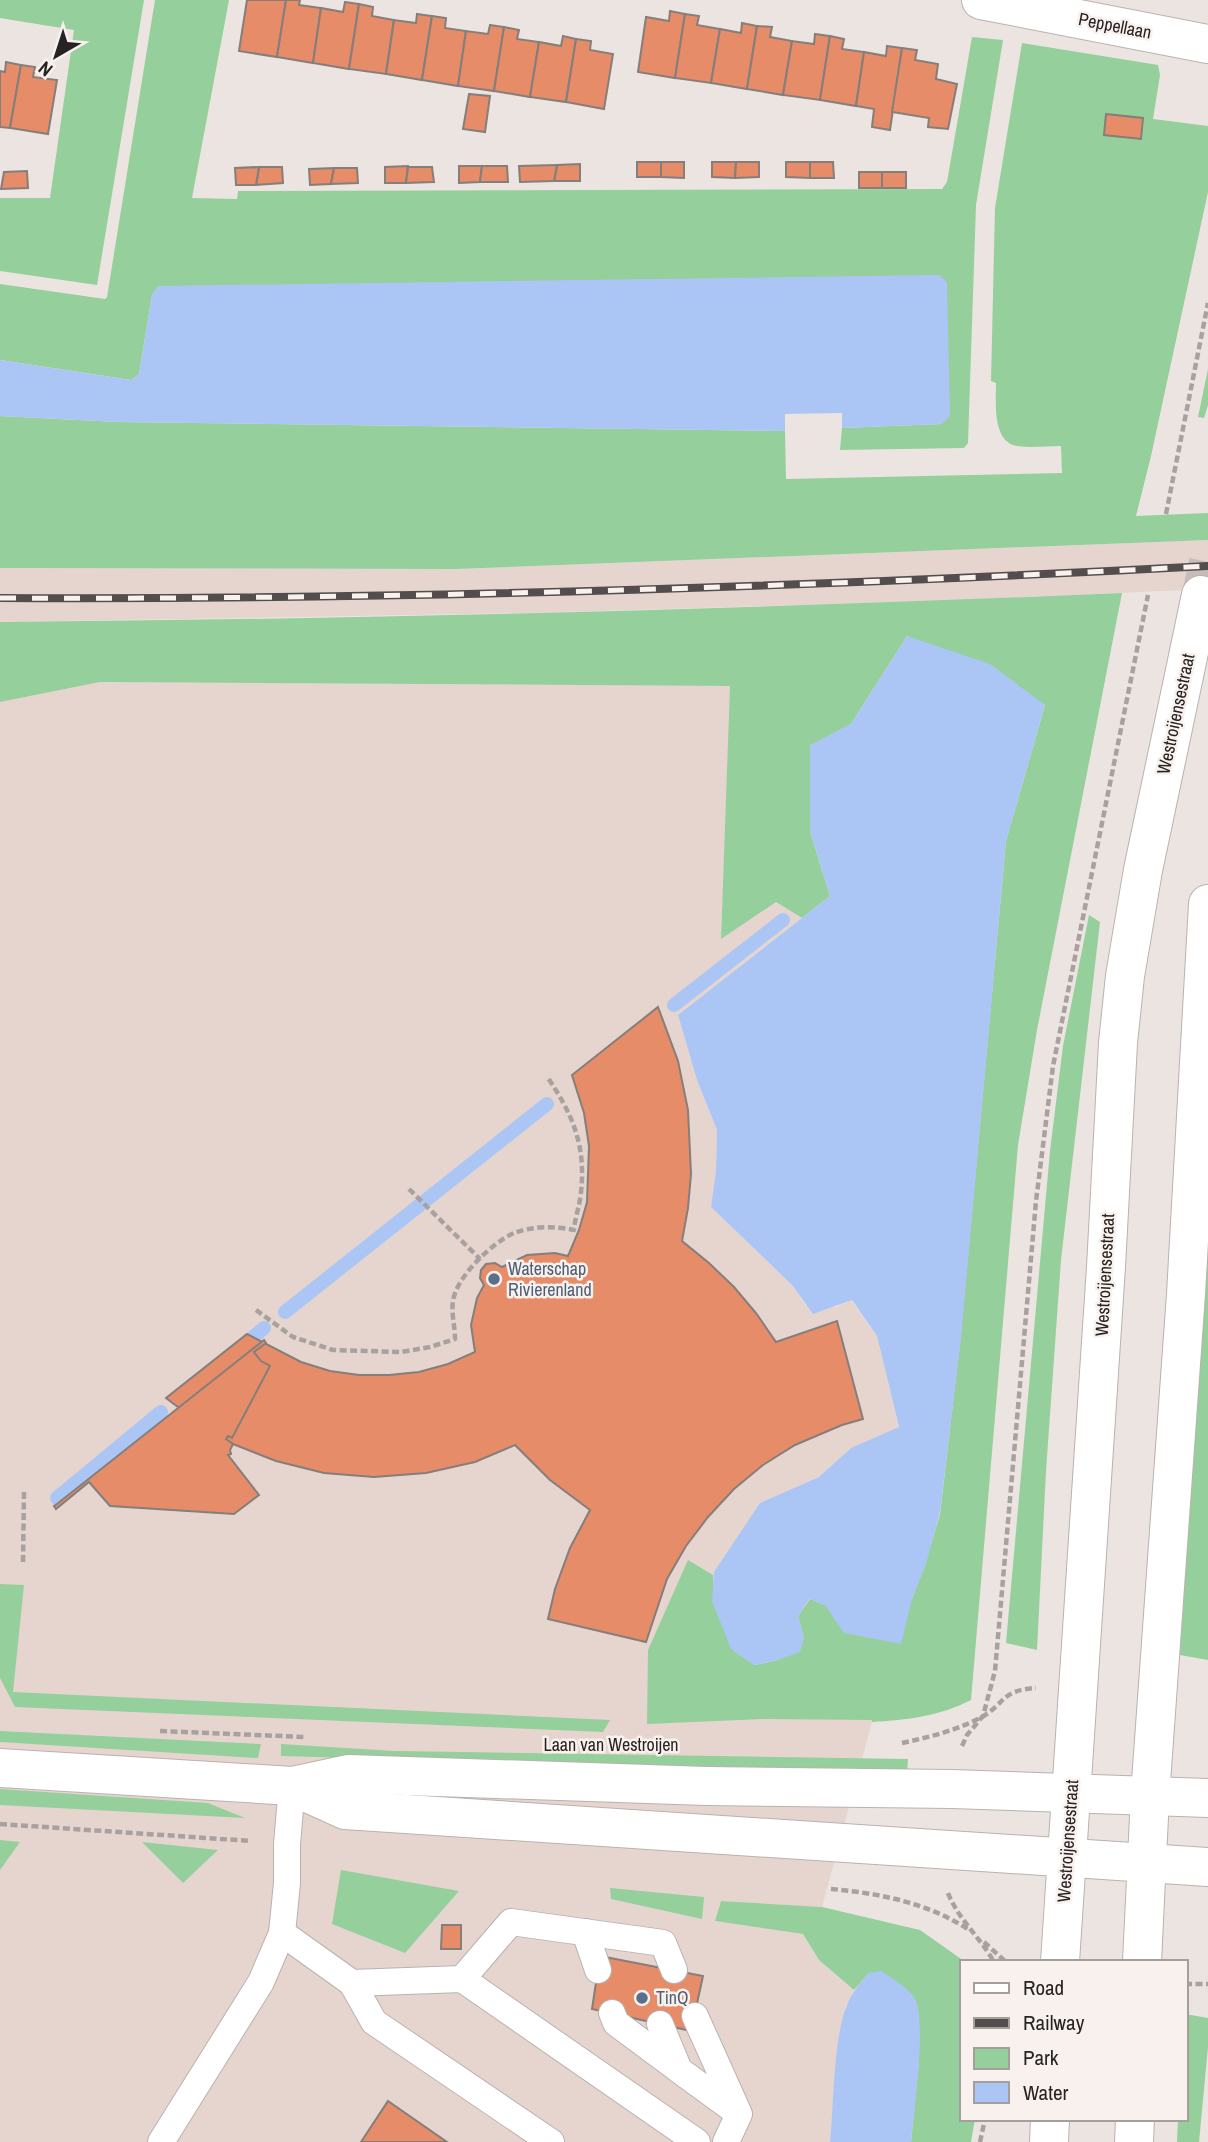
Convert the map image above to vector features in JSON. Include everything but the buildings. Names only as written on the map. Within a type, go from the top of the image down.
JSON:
[{"type":"main road","name":"Peppellaan","points":[[991,1],[1208,44]]},
{"type":"main road","name":"Westroijensestraat","points":[[1060,1960],[1117,1057],[1125,976],[1143,870],[1201,595]]},
{"type":"main road","points":[[1142,1960],[1150,1796],[1186,1294],[1208,904]]},
{"type":"main road","name":"Laan van Westroijen","points":[[0,1768],[292,1786],[348,1774],[1208,1798]]},
{"type":"main road","name":"Laan van Westroijen","points":[[292,1786],[345,1810],[1208,1867]]},
{"type":"main road","points":[[1049,2142],[1050,2121]]},
{"type":"main road","points":[[1133,2142],[1135,2121]]},
{"type":"lane","points":[[161,2142],[261,1982],[282,1933],[292,1786]]},
{"type":"lane","points":[[462,1979],[511,1922],[585,1932],[628,1951],[663,1944],[674,1970]]},
{"type":"lane","points":[[585,1932],[598,1970]]},
{"type":"lane","points":[[282,1933],[352,1983],[374,2022],[551,2142]]},
{"type":"lane","points":[[352,1983],[462,1979],[697,2142]]},
{"type":"lane","points":[[612,2013],[616,2023],[739,2114]]},
{"type":"lane","points":[[695,2016],[739,2114],[726,2142]]},
{"type":"lane","points":[[660,2024],[679,2070]]},
{"type":"path","points":[[1166,514],[1208,303]]},
{"type":"path","points":[[983,1716],[995,1671],[1036,1201],[1053,1066],[1148,595]]},
{"type":"path","points":[[256,1310],[293,1336],[333,1350],[401,1352],[455,1339],[453,1300],[458,1284],[480,1259],[501,1240],[514,1233],[558,1227],[574,1230],[582,1180],[579,1139],[577,1128],[548,1078]]},
{"type":"path","points":[[409,1189],[480,1259]]},
{"type":"path","points":[[23,1562],[24,1492]]},
{"type":"path","points":[[952,1789],[954,1766],[967,1735],[983,1716],[1008,1695],[1019,1689],[1078,1688]]},
{"type":"path","points":[[899,1743],[927,1738],[983,1716]]},
{"type":"path","points":[[148,1731],[309,1737]]},
{"type":"path","points":[[949,1850],[948,1893],[953,1905],[993,1960]]},
{"type":"path","points":[[1187,1984],[1208,1984]]},
{"type":"path","points":[[980,2142],[985,2121]]},
{"type":"shaded area","points":[[1208,540],[1208,589],[934,601],[532,613],[0,622],[0,568],[456,569]]},
{"type":"shaded area","points":[[100,682],[731,686],[721,938],[776,902],[802,918],[678,1015],[697,1080],[717,1130],[716,1170],[711,1207],[792,1285],[806,1306],[836,1307],[851,1300],[877,1336],[899,1428],[851,1448],[819,1477],[760,1503],[731,1649],[755,1665],[778,1660],[798,1616],[809,1599],[825,1605],[874,1676],[872,1722],[822,1907],[721,1901],[715,1921],[803,1934],[819,1960],[854,1990],[846,2006],[839,2034],[830,2142],[0,2142],[0,702]]},
{"type":"green space","points":[[0,0],[144,0],[97,285],[0,271],[0,198],[50,198],[74,30],[0,18]]},
{"type":"green space","points":[[155,0],[229,0],[192,198],[237,199],[238,191],[942,189],[947,182],[972,37],[1003,40],[976,205],[968,443],[964,448],[840,450],[842,428],[942,424],[152,295],[139,374],[131,380],[0,360],[0,284],[105,299],[107,297]]},
{"type":"green space","points":[[1022,43],[1158,65],[1160,75],[1153,119],[1208,126],[1208,192],[1136,516],[1208,513],[1208,540],[456,569],[0,568],[0,416],[118,422],[785,431],[786,479],[1062,473],[1061,446],[1017,446],[1003,437],[997,420],[996,383],[991,381],[995,208]]},
{"type":"green space","points":[[1208,369],[1208,405],[1204,418],[1198,417]]},
{"type":"green space","points":[[1122,593],[1037,1030],[1018,1145],[971,1700],[935,1713],[872,1722],[763,1719],[647,1724],[648,1650],[688,1560],[713,1575],[713,1603],[734,1651],[755,1665],[778,1660],[804,1638],[798,1616],[810,1599],[825,1605],[912,1599],[940,1514],[960,1343],[1006,841],[1045,705],[907,636],[851,724],[810,746],[810,831],[830,896],[802,918],[776,902],[721,939],[730,686],[100,682],[0,702],[0,622],[561,612]]},
{"type":"green space","points":[[1089,915],[1100,922],[1061,1260],[1037,1650],[1006,1643],[1050,1151],[1063,1046]]},
{"type":"green space","points":[[1208,1082],[1208,1660],[1180,1655]]},
{"type":"green space","points":[[0,1584],[24,1585],[13,1692],[610,1720],[603,1732],[15,1707],[0,1678]]},
{"type":"green space","points":[[0,1731],[261,1744],[258,1758],[0,1742]]},
{"type":"green space","points":[[281,1744],[395,1751],[908,1759],[907,1773],[281,1756]]},
{"type":"green space","points":[[0,1789],[208,1803],[245,1818],[0,1805]]},
{"type":"green space","points":[[0,1840],[20,1842],[0,1870]]},
{"type":"green space","points":[[142,1842],[218,1850],[183,1883]]},
{"type":"green space","points":[[341,1870],[459,1891],[405,1953],[332,1924]]},
{"type":"green space","points":[[610,1888],[704,1897],[702,1919],[611,1899]]},
{"type":"green space","points":[[721,1901],[822,1907],[920,1930],[963,1960],[960,1960],[960,2121],[975,2121],[971,2142],[911,2142],[919,2061],[869,1973],[854,1990],[819,1960],[803,1934],[715,1921]]},
{"type":"green space","points":[[1187,2014],[1208,2018],[1208,2047],[1199,2142],[1177,2142],[1178,2121],[1187,2121]]},
{"type":"water","points":[[939,275],[947,282],[950,416],[942,424],[842,428],[842,413],[785,414],[785,431],[118,422],[0,416],[0,360],[131,380],[139,374],[152,294],[158,286]]},
{"type":"water","points":[[907,636],[990,664],[1045,705],[1006,841],[961,1338],[940,1512],[926,1564],[912,1599],[901,1644],[844,1633],[825,1605],[809,1599],[798,1616],[804,1638],[800,1652],[754,1665],[731,1649],[712,1601],[714,1572],[760,1503],[819,1477],[851,1448],[899,1427],[877,1336],[852,1300],[813,1314],[792,1285],[711,1207],[716,1170],[717,1130],[697,1080],[678,1015],[830,896],[810,831],[810,745],[851,724]]},
{"type":"water","points":[[881,1971],[908,1991],[915,1999],[918,2010],[919,2068],[911,2142],[830,2142],[842,2019],[859,1984],[869,1973]]},
{"type":"waterway","points":[[674,1005],[783,920]]},
{"type":"waterway","points":[[285,1312],[547,1104]]},
{"type":"waterway","points":[[239,1349],[264,1328]]},
{"type":"waterway","points":[[57,1498],[161,1412]]},
{"type":"tunnel","points":[[1201,595],[1208,562]]},
{"type":"railway","points":[[0,598],[302,597],[604,591],[1208,566]]},
{"type":"place","name":"Waterschap Rivierenland","points":[[494,1279]]},
{"type":"place","name":"TinQ","points":[[642,1998]]}]
